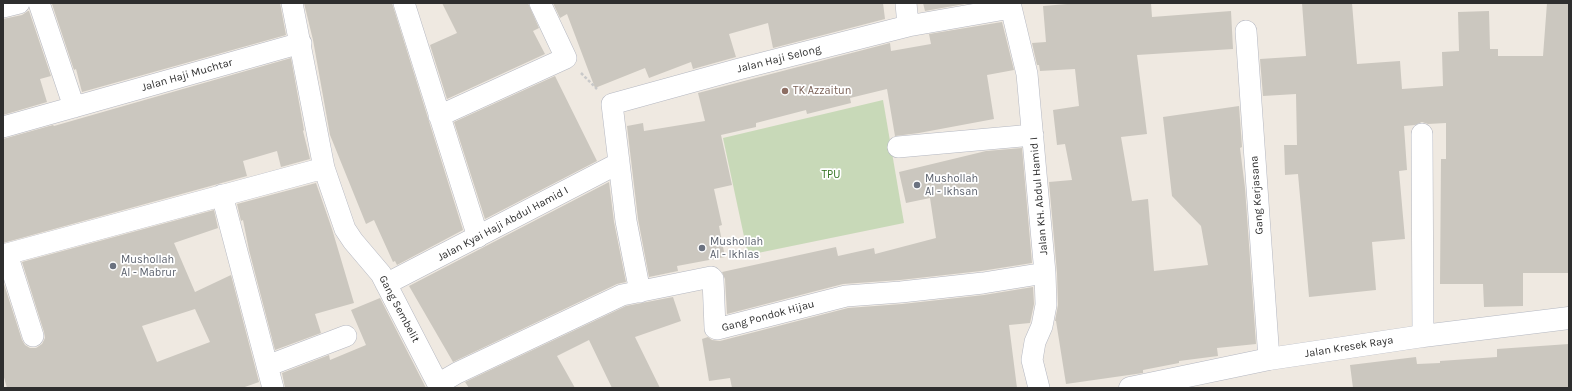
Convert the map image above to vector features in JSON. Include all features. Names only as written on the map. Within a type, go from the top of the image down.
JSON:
[{"type":"street","points":[[3,7],[18,3]]},
{"type":"street","points":[[39,3],[74,107]]},
{"type":"street","name":"Gang Sembelit","points":[[292,3],[301,43],[324,168],[345,230],[381,274],[439,386]]},
{"type":"street","points":[[404,3],[478,237]]},
{"type":"street","points":[[440,116],[566,58],[540,3]]},
{"type":"street","points":[[906,3],[908,26]]},
{"type":"street","name":"Jalan Haji Selong","points":[[612,104],[739,69],[908,26],[1011,6]]},
{"type":"street","name":"Jalan KH. Abdul Hamid I","points":[[1011,6],[1027,74],[1034,135],[1045,273],[1046,305],[1042,326],[1035,342],[1032,360],[1039,388]]},
{"type":"street","name":"Gang Kerjasana","points":[[1246,31],[1268,359]]},
{"type":"street","name":"Jalan Haji Muchtar","points":[[3,127],[301,43]]},
{"type":"street","points":[[612,104],[626,221],[640,292]]},
{"type":"street","points":[[1422,134],[1423,336]]},
{"type":"street","points":[[898,147],[1034,135]]},
{"type":"street","name":"Jalan Kyai Haji Abdul Hamid I","points":[[386,284],[619,163]]},
{"type":"street","points":[[33,336],[5,254],[324,168]]},
{"type":"street","points":[[222,195],[272,388]]},
{"type":"street","name":"Gang Pondok Hijau","points":[[439,386],[457,373],[622,295],[712,278],[715,328],[717,329],[846,296],[983,283],[1045,273]]},
{"type":"street","name":"Jalan Kresek Raya","points":[[1130,388],[1268,359],[1423,336],[1569,318]]},
{"type":"street","points":[[267,366],[346,336]]},
{"type":"path","points":[[566,58],[612,104]]},
{"type":"green space","name":"TPU","points":[[883,100],[904,223],[748,255],[723,138]]},
{"type":"building","points":[[280,3],[286,35],[82,92],[76,69],[74,70],[52,4]]},
{"type":"building","points":[[304,3],[392,3],[463,230],[397,265],[395,261],[393,262],[374,220],[366,224],[330,135],[313,40]]},
{"type":"building","points":[[442,3],[528,3],[539,28],[533,31],[545,54],[447,99],[430,45],[457,33]]},
{"type":"building","points":[[553,3],[883,3],[885,19],[773,48],[768,23],[729,34],[736,57],[693,69],[691,62],[649,78],[645,68],[595,88],[567,14],[560,18]]},
{"type":"building","points":[[923,3],[970,3],[925,11]]},
{"type":"building","points":[[1079,3],[1151,3],[1152,17],[1231,11],[1233,49],[1137,55],[1147,134],[1121,137],[1132,201],[1148,199],[1154,271],[1208,265],[1201,226],[1172,196],[1163,117],[1239,106],[1242,147],[1240,148],[1245,188],[1256,344],[1217,348],[1218,356],[1179,361],[1179,363],[1143,370],[1143,373],[1066,384],[1055,321],[1058,305],[1057,273],[1049,182],[1072,180],[1065,144],[1057,145],[1053,110],[1079,106],[1075,69],[1040,71],[1039,65],[1037,65],[1032,43],[1046,42],[1043,6]]},
{"type":"building","points":[[1302,3],[1352,3],[1357,64],[1400,61],[1402,89],[1443,86],[1442,52],[1459,51],[1458,12],[1489,11],[1490,49],[1498,49],[1498,56],[1543,56],[1547,3],[1569,3],[1569,273],[1523,273],[1523,306],[1484,307],[1483,284],[1440,284],[1441,159],[1446,159],[1446,123],[1428,124],[1422,122],[1415,125],[1404,126],[1407,170],[1399,171],[1405,239],[1372,242],[1376,290],[1309,297],[1298,174],[1285,175],[1284,145],[1297,145],[1296,94],[1263,96],[1260,59],[1306,56]]},
{"type":"building","points":[[28,11],[51,76],[40,79],[47,102],[3,115],[3,19],[22,15]]},
{"type":"building","points":[[1002,22],[1014,70],[987,75],[994,119],[895,136],[887,89],[850,98],[851,103],[807,114],[806,110],[756,123],[756,127],[721,135],[732,185],[714,189],[722,225],[719,226],[725,257],[677,266],[678,271],[649,277],[638,219],[627,126],[643,123],[644,131],[705,121],[698,93],[890,43],[891,51],[931,44],[929,34]]},
{"type":"building","points":[[291,58],[303,131],[310,159],[281,167],[277,151],[243,161],[247,176],[3,243],[3,139],[53,125],[54,126]]},
{"type":"building","points":[[555,76],[597,161],[485,219],[454,122]]},
{"type":"building","points":[[1022,148],[1032,263],[981,271],[900,280],[843,284],[727,314],[725,279],[722,272],[836,247],[838,256],[874,248],[875,254],[936,238],[930,198],[906,203],[899,172],[986,151]]},
{"type":"building","points":[[609,182],[614,222],[626,282],[617,284],[453,362],[409,286]]},
{"type":"building","points":[[316,183],[332,229],[354,303],[315,314],[321,333],[275,350],[249,250],[243,220],[241,221],[237,204]]},
{"type":"building","points":[[214,210],[218,228],[174,243],[195,292],[231,275],[259,382],[242,388],[7,388],[3,374],[3,281],[22,340],[25,345],[30,348],[36,348],[42,344],[45,338],[22,262]],"holes":[[[195,309],[210,342],[157,362],[142,326]]]},
{"type":"building","points":[[1033,287],[1034,304],[1030,323],[1009,325],[1017,388],[732,388],[730,378],[709,381],[702,339],[708,337],[712,340],[720,341],[848,308],[984,295]]},
{"type":"building","points":[[673,297],[681,321],[635,337],[660,388],[612,388],[589,340],[557,356],[575,388],[469,388],[465,382],[626,306]]},
{"type":"building","points":[[380,298],[426,388],[285,388],[282,373],[329,355],[330,360],[366,345],[351,310]]},
{"type":"building","points":[[1569,344],[1569,388],[1353,388],[1350,365],[1416,357],[1417,364],[1440,363],[1440,361],[1497,357],[1497,349]]},
{"type":"place","name":"TK Azzaitun","points":[[785,91]]},
{"type":"place","name":"Mushollah Al - Ikhsan","points":[[917,185]]},
{"type":"place","name":"Mushollah Al - Ikhlas","points":[[702,248]]},
{"type":"place","name":"Mushollah Al - Mabrur","points":[[113,266]]}]
